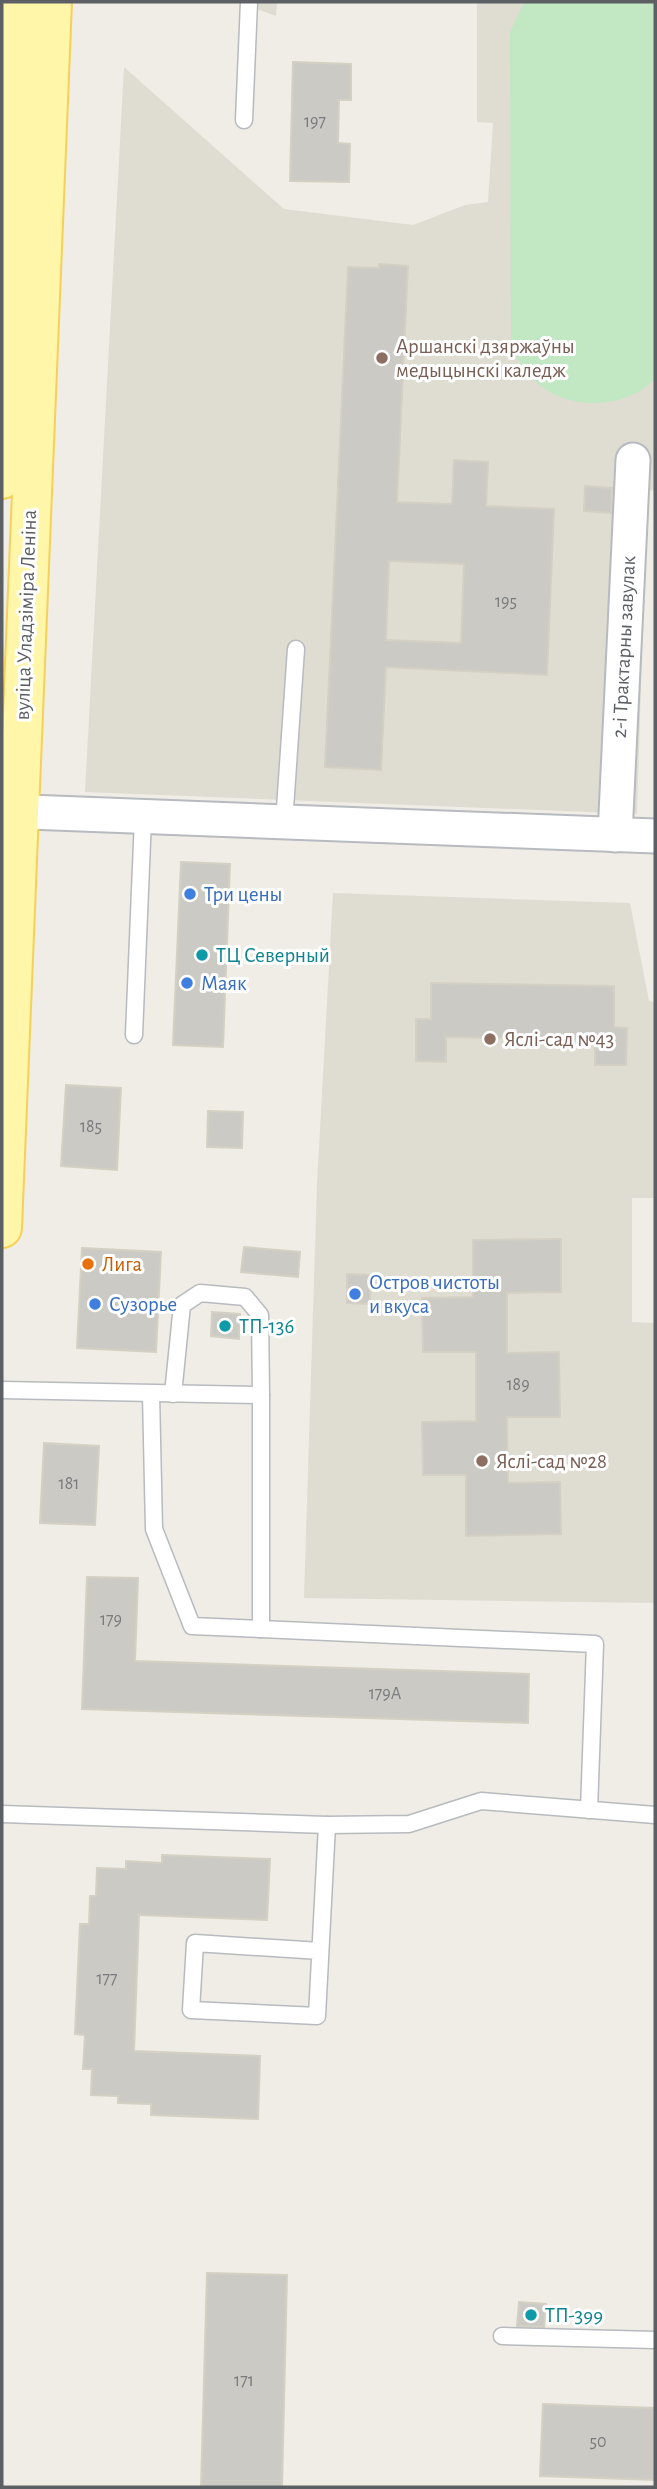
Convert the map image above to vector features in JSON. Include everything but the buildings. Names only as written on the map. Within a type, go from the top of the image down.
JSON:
[{"type":"main road","points":[[2,479],[22,2]]},
{"type":"main road","name":"вуліца Уладзіміра Леніна","points":[[2,1228],[10,811],[52,2]]},
{"type":"street","name":"2-і Трактарны завулак","points":[[615,835],[633,460]]},
{"type":"street","points":[[10,811],[655,836]]},
{"type":"lane","points":[[244,120],[249,2]]},
{"type":"lane","points":[[284,823],[296,649]]},
{"type":"lane","points":[[134,1035],[143,818]]},
{"type":"lane","points":[[173,1394],[183,1306],[200,1293],[246,1297],[260,1315],[261,1629]]},
{"type":"lane","points":[[2,1390],[261,1395]]},
{"type":"lane","points":[[151,1394],[154,1528],[191,1626],[595,1644],[589,1810]]},
{"type":"lane","points":[[2,1814],[327,1825],[409,1824],[481,1801],[655,1815]]},
{"type":"lane","points":[[320,1951],[195,1942],[191,2010],[317,2016],[327,1825]]},
{"type":"lane","points":[[502,2336],[655,2340]]},
{"type":"shaded area","points":[[237,2],[277,2],[276,16]]},
{"type":"shaded area","name":"Аршанскі дзяржаўны медыцынскі каледж","points":[[477,2],[655,2],[655,490],[647,491],[637,814],[85,792],[124,67],[284,209],[413,225],[465,205],[488,202],[493,123],[477,122]]},
{"type":"shaded area","points":[[333,893],[630,903],[649,1001],[655,1002],[655,1198],[632,1198],[632,1322],[655,1323],[655,1603],[304,1598],[317,1184]]},
{"type":"green space","points":[[524,2],[655,2],[655,379],[644,388],[617,400],[587,403],[558,396],[534,380],[511,348],[510,32]]},
{"type":"place","name":"Аршанскі дзяржаўны медыцынскі каледж","points":[[382,358]]},
{"type":"place","name":"Три цены","points":[[190,894]]},
{"type":"place","name":"ТЦ Северный","points":[[202,955]]},
{"type":"place","name":"Маяк","points":[[187,983]]},
{"type":"place","name":"Яслі-сад №43","points":[[490,1039]]},
{"type":"place","name":"Лига","points":[[88,1264]]},
{"type":"place","name":"Остров чистоты и вкуса","points":[[355,1294]]},
{"type":"place","name":"Сузорье","points":[[95,1304]]},
{"type":"place","name":"ТП-136","points":[[225,1326]]},
{"type":"place","name":"Яслі-сад №28","points":[[482,1461]]},
{"type":"place","name":"ТП-399","points":[[531,2315]]}]
